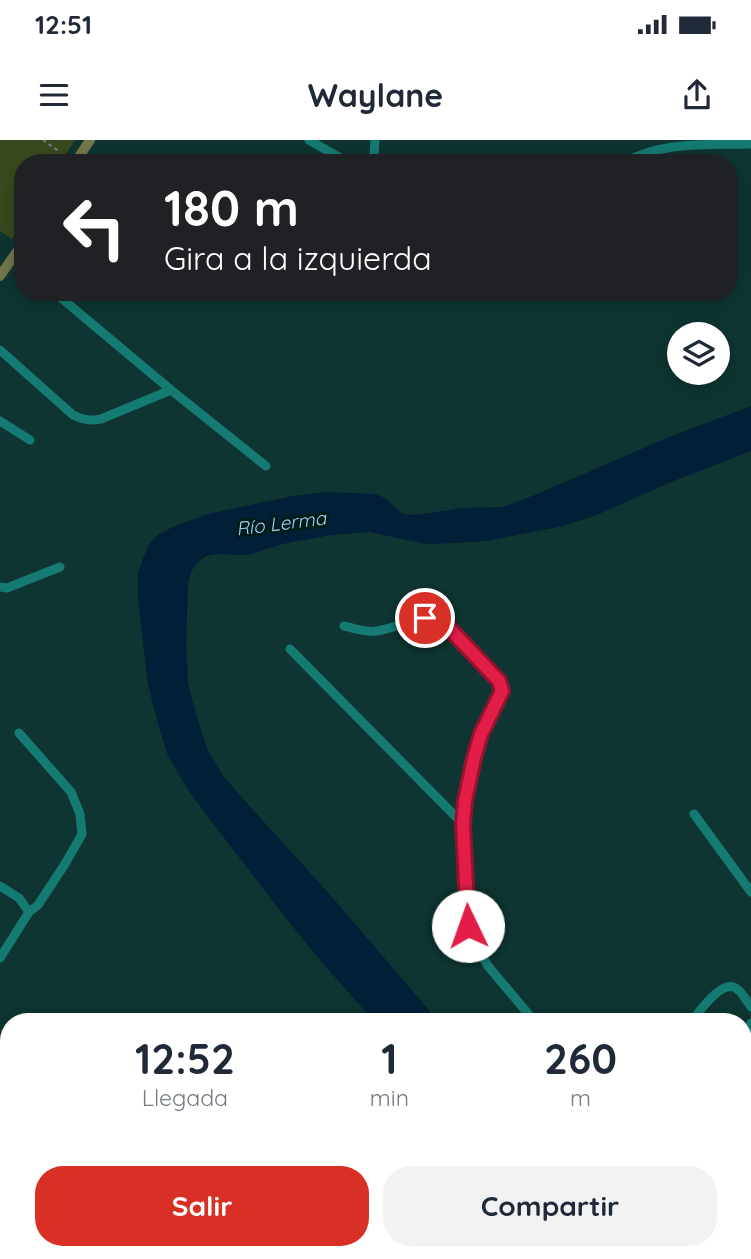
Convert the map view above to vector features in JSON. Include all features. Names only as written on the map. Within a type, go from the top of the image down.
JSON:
[{"type":"main road","points":[[0,275],[13,258]]},
{"type":"street","points":[[311,141],[333,154]]},
{"type":"street","points":[[640,154],[658,148],[751,144]]},
{"type":"street","points":[[65,301],[266,466]]},
{"type":"street","points":[[0,350],[73,415],[83,420],[101,419],[171,390]]},
{"type":"street","points":[[0,421],[30,440]]},
{"type":"street","points":[[0,587],[7,587],[60,567]]},
{"type":"street","points":[[344,626],[374,632],[413,619],[437,621],[448,627],[499,681],[502,691],[481,734],[465,801],[463,824],[467,919],[470,934],[488,966],[527,1013]]},
{"type":"street","points":[[290,649],[463,824]]},
{"type":"street","points":[[0,958],[29,912],[43,898],[82,834],[80,814],[71,792],[19,733]]},
{"type":"street","points":[[695,814],[751,892]]},
{"type":"street","points":[[0,886],[19,898],[29,912]]},
{"type":"street","points":[[699,1013],[716,993],[730,986],[736,988],[751,1007]]},
{"type":"path","points":[[43,140],[60,152]]},
{"type":"green space","points":[[0,140],[75,140],[66,154],[14,154],[14,236],[12,239],[0,231]]},
{"type":"water","name":"Río Lerma","points":[[751,406],[751,451],[597,515],[563,526],[486,541],[456,543],[426,544],[369,532],[331,535],[282,544],[248,555],[206,556],[191,572],[188,584],[186,646],[188,683],[208,751],[224,777],[431,1013],[367,1013],[285,917],[189,791],[168,756],[148,684],[138,600],[138,574],[150,543],[159,534],[175,526],[208,514],[293,496],[326,492],[375,494],[387,499],[403,514],[503,507]]},
{"type":"route","points":[[425,618],[448,627],[502,686],[481,734],[465,801],[463,824],[468,926]]}]
